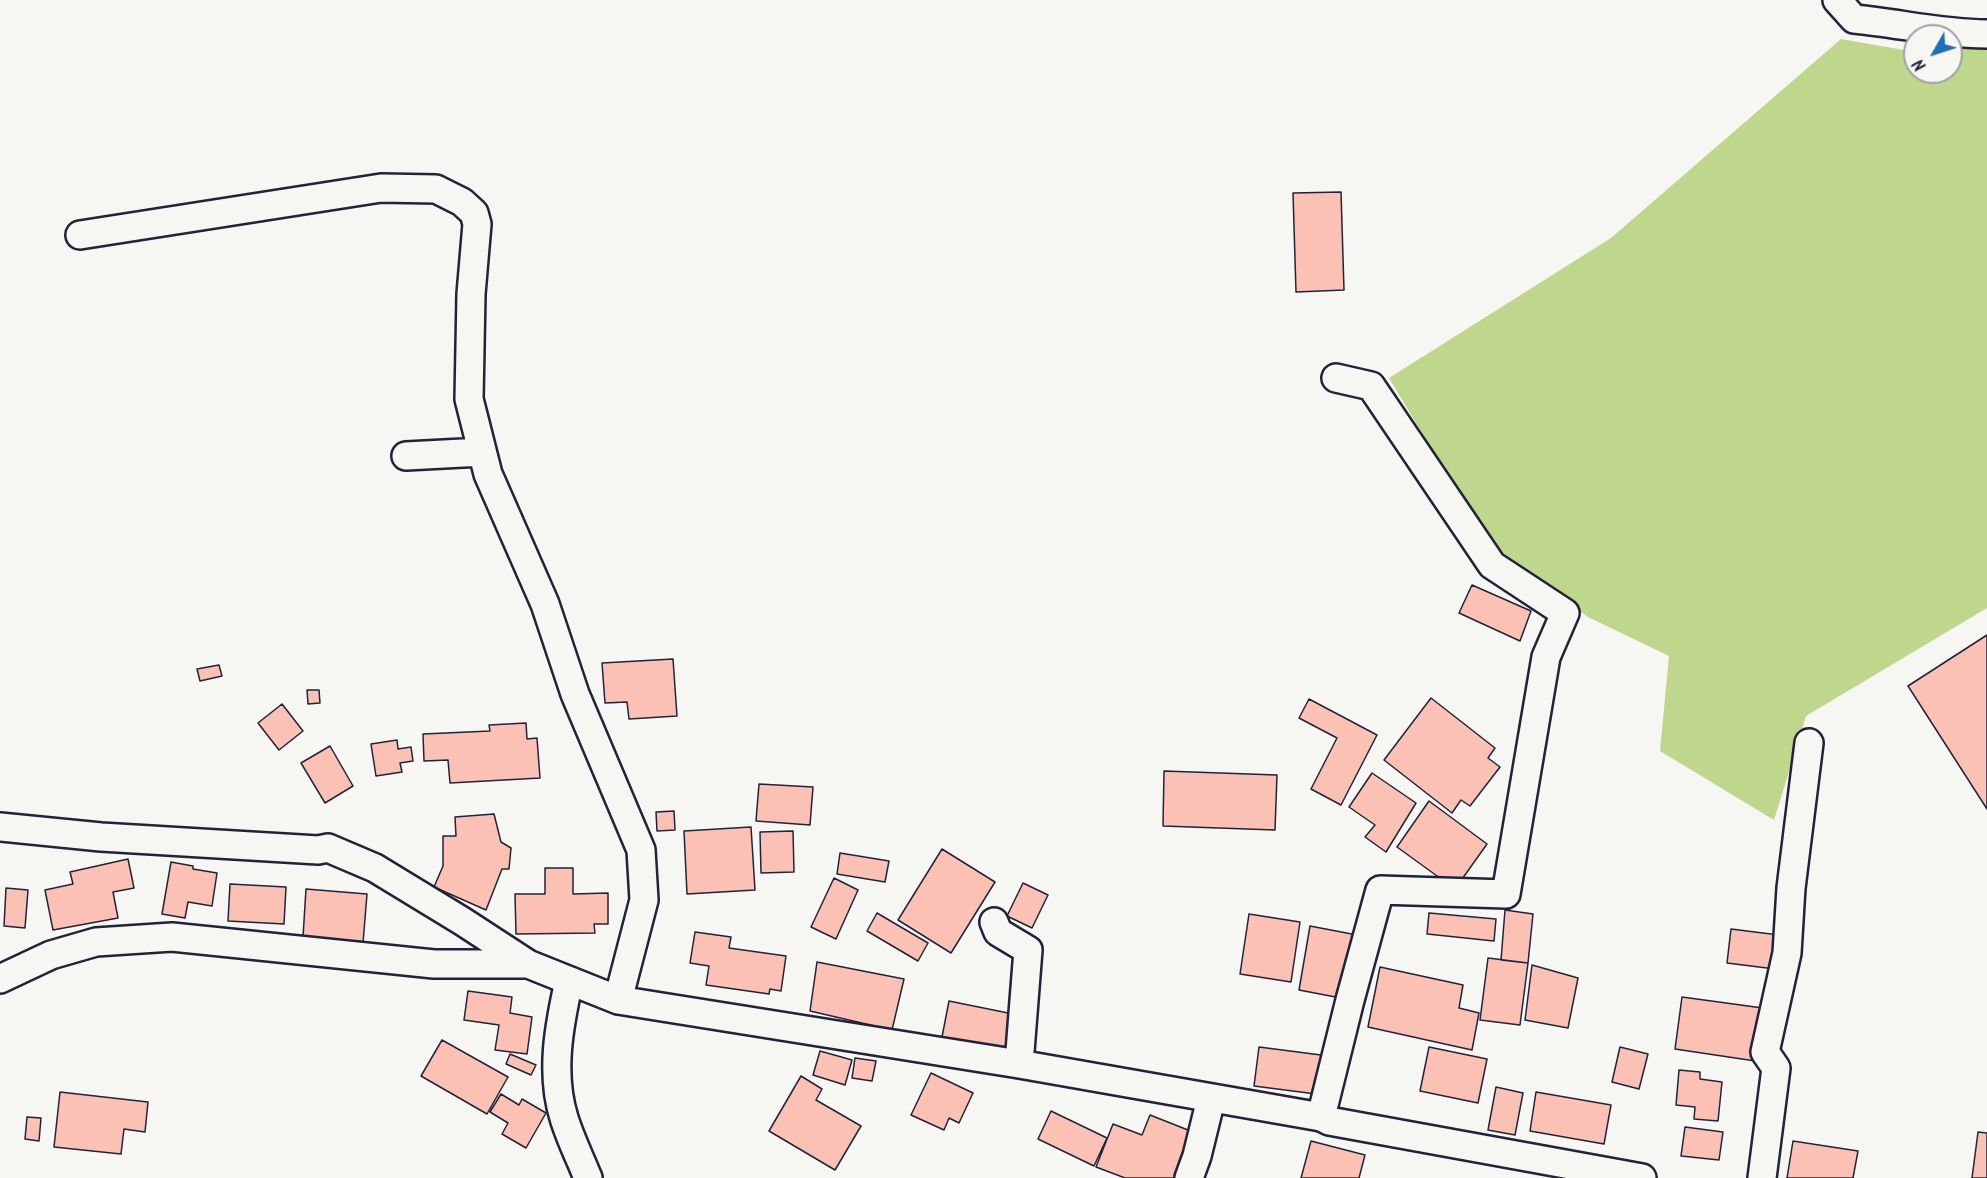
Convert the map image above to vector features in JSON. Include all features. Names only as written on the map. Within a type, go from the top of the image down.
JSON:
[{"type":"street","points":[[1838,0],[1854,19],[1893,22],[1955,34],[1987,34]]},
{"type":"street","points":[[80,235],[381,188],[436,189],[462,201],[474,213],[477,224],[471,294],[469,399],[482,452],[488,474],[545,604],[574,694],[641,850],[644,900],[618,1000]]},
{"type":"street","points":[[1321,1117],[1380,890],[1506,894],[1546,657],[1565,613],[1492,565],[1371,386],[1336,378]]},
{"type":"street","points":[[406,456],[482,452]]},
{"type":"street","points":[[1762,1178],[1776,1068],[1766,1052],[1787,953],[1791,888],[1809,743]]},
{"type":"street","points":[[0,827],[101,837],[318,850],[328,848],[375,868],[528,964],[618,1000],[1019,1064],[1321,1117],[1639,1178]]},
{"type":"street","points":[[994,922],[998,932],[1028,950],[1019,1064]]},
{"type":"street","points":[[0,979],[51,955],[96,942],[172,937],[434,964],[528,964]]},
{"type":"street","points":[[569,981],[560,1025],[556,1074],[564,1117],[588,1178]]},
{"type":"street","points":[[1189,1178],[1197,1156],[1211,1099]]},
{"type":"green space","points":[[1841,39],[1903,50],[1903,84],[1963,84],[1963,49],[1987,40],[1987,608],[1806,716],[1774,820],[1660,751],[1669,656],[1588,617],[1487,541],[1389,378],[1611,238]]},
{"type":"building","points":[[1341,192],[1344,290],[1296,292],[1293,193]]},
{"type":"building","points":[[1472,585],[1531,611],[1520,641],[1459,613]]},
{"type":"building","points":[[1987,635],[1987,809],[1908,686]]},
{"type":"building","points":[[673,659],[677,716],[629,719],[627,702],[605,703],[602,663]]},
{"type":"building","points":[[219,665],[222,676],[200,681],[197,669]]},
{"type":"building","points":[[307,690],[319,690],[320,703],[308,704]]},
{"type":"building","points":[[1431,698],[1495,748],[1488,758],[1500,767],[1470,806],[1461,800],[1452,813],[1384,760]]},
{"type":"building","points":[[1309,699],[1377,735],[1341,805],[1311,789],[1337,738],[1299,718]]},
{"type":"building","points":[[282,704],[303,731],[279,750],[258,723]]},
{"type":"building","points":[[526,723],[527,739],[537,738],[540,778],[450,783],[448,760],[424,761],[423,734],[490,731],[489,725]]},
{"type":"building","points":[[397,740],[398,749],[411,747],[413,761],[400,763],[402,772],[376,776],[371,744]]},
{"type":"building","points":[[330,746],[353,786],[325,803],[301,763]]},
{"type":"building","points":[[1164,771],[1277,775],[1275,830],[1163,826]]},
{"type":"building","points":[[1372,773],[1416,803],[1386,852],[1365,837],[1375,825],[1349,807]]},
{"type":"building","points":[[759,784],[813,787],[810,825],[756,821]]},
{"type":"building","points":[[1429,801],[1487,844],[1455,889],[1397,847]]},
{"type":"building","points":[[674,811],[675,830],[657,831],[656,812]]},
{"type":"building","points":[[494,814],[501,842],[511,848],[509,869],[502,869],[486,910],[434,887],[443,866],[443,836],[456,836],[455,817]]},
{"type":"building","points":[[751,827],[755,890],[687,894],[684,831]]},
{"type":"building","points":[[793,831],[794,872],[761,873],[760,832]]},
{"type":"building","points":[[942,849],[995,882],[951,953],[898,920]]},
{"type":"building","points":[[840,853],[889,861],[885,882],[837,874]]},
{"type":"building","points":[[128,859],[134,888],[113,892],[118,918],[53,930],[45,890],[73,884],[70,872]]},
{"type":"building","points":[[171,862],[217,873],[212,906],[188,902],[185,918],[162,914]]},
{"type":"building","points":[[545,868],[573,868],[573,894],[608,893],[608,924],[594,924],[595,933],[516,934],[515,894],[545,894]]},
{"type":"building","points":[[834,878],[858,890],[836,939],[811,927]]},
{"type":"building","points":[[1023,883],[1048,895],[1032,928],[1007,916]]},
{"type":"building","points":[[230,884],[286,887],[284,924],[228,921]]},
{"type":"building","points":[[6,888],[28,890],[25,928],[4,926]]},
{"type":"building","points":[[306,889],[367,894],[363,943],[303,937]]},
{"type":"building","points":[[1505,910],[1533,914],[1528,963],[1501,960]]},
{"type":"building","points":[[877,913],[928,943],[918,961],[867,931]]},
{"type":"building","points":[[1429,913],[1496,919],[1494,941],[1427,934]]},
{"type":"building","points":[[1249,914],[1300,922],[1291,982],[1240,974]]},
{"type":"building","points":[[1310,926],[1357,935],[1346,999],[1299,990]]},
{"type":"building","points":[[1731,929],[1779,935],[1775,969],[1727,963]]},
{"type":"building","points":[[695,932],[731,937],[729,948],[786,956],[781,991],[770,989],[769,994],[706,985],[709,966],[690,963]]},
{"type":"building","points":[[1488,958],[1528,963],[1520,1025],[1480,1020]]},
{"type":"building","points":[[817,962],[904,979],[892,1030],[810,1011]]},
{"type":"building","points":[[1532,965],[1578,978],[1568,1028],[1525,1020]]},
{"type":"building","points":[[1380,967],[1463,985],[1459,1008],[1479,1013],[1472,1050],[1368,1027]]},
{"type":"building","points":[[468,991],[512,997],[510,1013],[532,1017],[527,1054],[495,1050],[499,1025],[464,1020]]},
{"type":"building","points":[[1682,997],[1770,1009],[1762,1062],[1675,1049]]},
{"type":"building","points":[[949,1001],[1013,1014],[1006,1051],[942,1037]]},
{"type":"building","points":[[442,1040],[508,1077],[487,1114],[421,1076]]},
{"type":"building","points":[[1259,1047],[1321,1055],[1316,1094],[1254,1086]]},
{"type":"building","points":[[1429,1047],[1487,1059],[1478,1103],[1420,1091]]},
{"type":"building","points":[[1620,1047],[1648,1054],[1639,1089],[1612,1082]]},
{"type":"building","points":[[820,1051],[852,1060],[845,1085],[813,1075]]},
{"type":"building","points":[[510,1054],[536,1065],[531,1075],[506,1064]]},
{"type":"building","points":[[855,1058],[876,1061],[872,1081],[852,1078]]},
{"type":"building","points":[[1679,1070],[1700,1072],[1700,1079],[1722,1082],[1718,1121],[1694,1119],[1695,1107],[1676,1105]]},
{"type":"building","points":[[931,1073],[973,1093],[959,1123],[949,1118],[944,1130],[911,1115]]},
{"type":"building","points":[[801,1076],[822,1089],[816,1100],[861,1126],[835,1170],[769,1131]]},
{"type":"building","points":[[1496,1087],[1523,1093],[1515,1135],[1488,1130]]},
{"type":"building","points":[[60,1092],[148,1102],[145,1132],[124,1129],[121,1154],[54,1147]]},
{"type":"building","points":[[1536,1092],[1611,1105],[1604,1144],[1530,1131]]},
{"type":"building","points":[[501,1094],[519,1105],[522,1099],[546,1113],[526,1148],[502,1134],[508,1123],[490,1112]]},
{"type":"building","points":[[1051,1111],[1107,1138],[1094,1166],[1038,1139]]},
{"type":"building","points":[[1150,1115],[1193,1132],[1175,1178],[1125,1178],[1096,1167],[1113,1124],[1142,1135]]},
{"type":"building","points":[[27,1117],[41,1118],[39,1141],[25,1139]]},
{"type":"building","points":[[1685,1127],[1723,1132],[1719,1160],[1681,1156]]},
{"type":"building","points":[[1978,1132],[1987,1133],[1987,1178],[1972,1178]]},
{"type":"building","points":[[1311,1141],[1365,1155],[1359,1178],[1301,1178]]},
{"type":"building","points":[[1793,1141],[1858,1151],[1853,1178],[1787,1178]]}]
